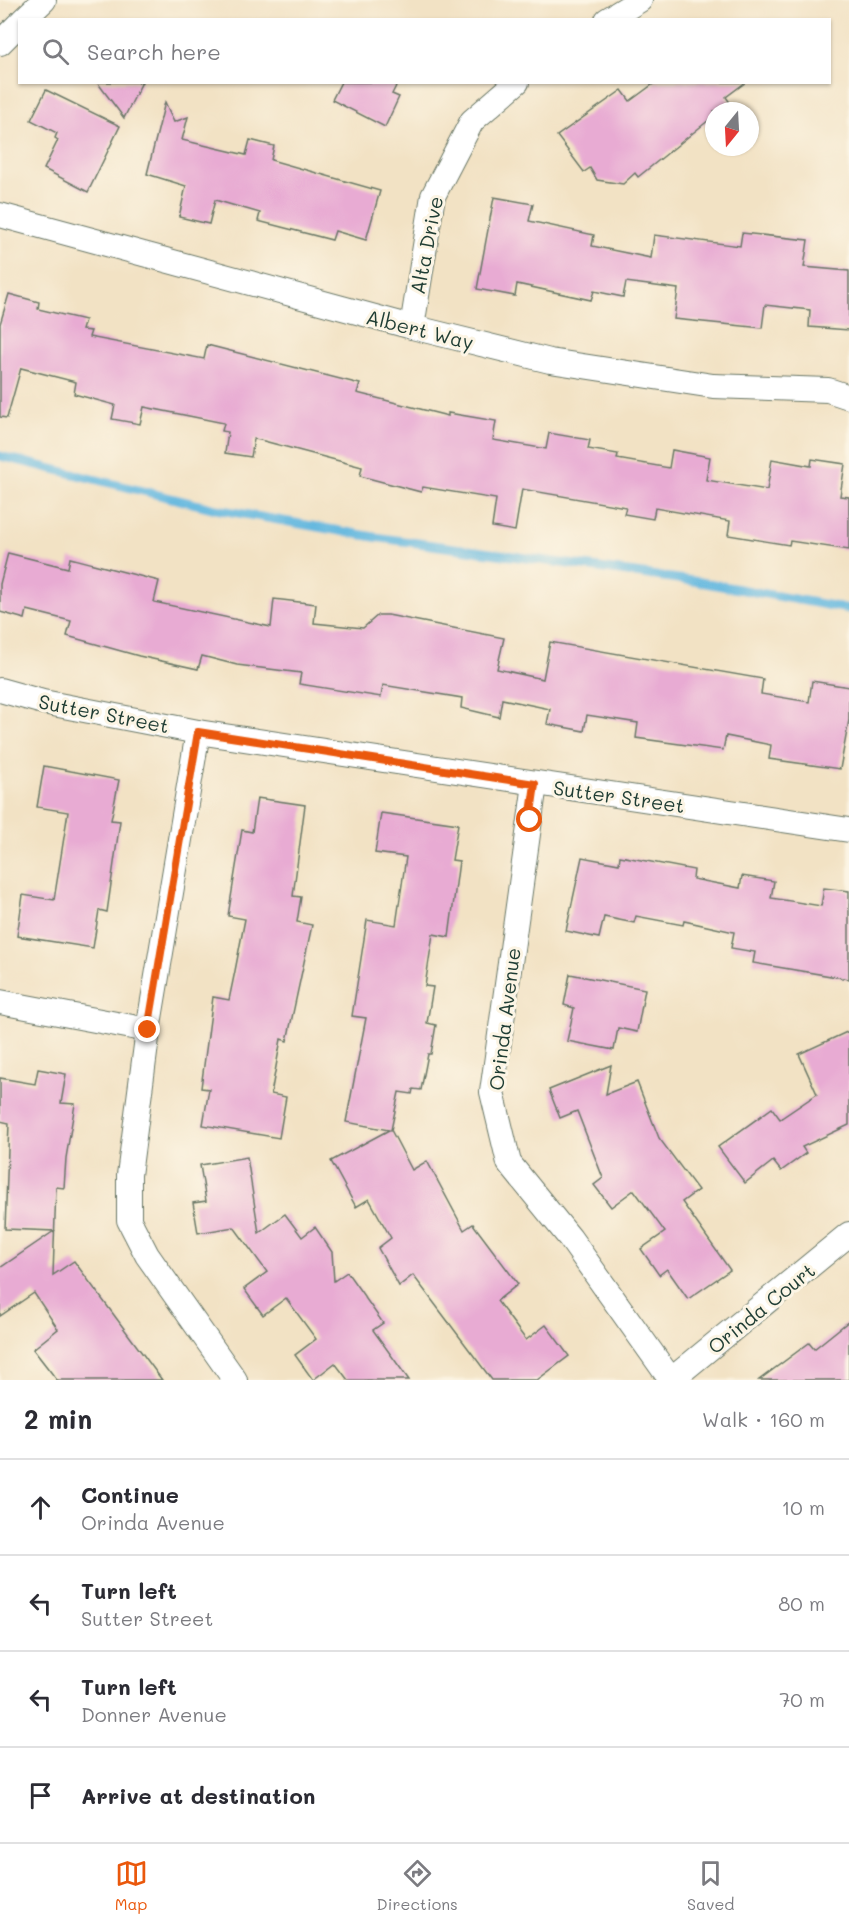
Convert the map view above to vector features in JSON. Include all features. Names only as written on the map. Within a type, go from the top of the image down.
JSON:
[{"type":"street","points":[[25,18],[44,0]]},
{"type":"street","points":[[610,18],[640,0]]},
{"type":"street","points":[[0,43],[18,25]]},
{"type":"street","name":"Alta Drive","points":[[412,327],[433,196],[472,121],[515,84]]},
{"type":"street","name":"Albert Way","points":[[0,215],[412,327],[550,361],[713,386],[828,390],[849,397]]},
{"type":"street","name":"Sutter Street","points":[[0,690],[43,702],[198,732],[849,830]]},
{"type":"street","points":[[198,732],[148,1030],[129,1175],[129,1220],[147,1255],[235,1380]]},
{"type":"street","name":"Orinda Avenue","points":[[535,784],[492,1092],[509,1162],[570,1238],[671,1380]]},
{"type":"street","points":[[0,1002],[148,1030]]},
{"type":"street","name":"Orinda Court","points":[[671,1380],[849,1234]]},
{"type":"building","points":[[98,84],[141,84],[124,118]]},
{"type":"building","points":[[340,84],[397,84],[392,94],[399,97],[385,127],[332,100]]},
{"type":"building","points":[[653,84],[743,84],[726,97],[730,102],[705,102],[705,123],[638,177],[635,173],[623,184],[597,180],[590,168],[584,172],[557,136],[622,90],[630,101]]},
{"type":"building","points":[[46,90],[120,126],[88,192],[44,169],[58,140],[55,138],[57,133],[31,120]]},
{"type":"building","points":[[165,102],[174,122],[188,117],[182,140],[246,155],[250,140],[274,146],[271,160],[380,191],[366,240],[335,231],[332,240],[258,221],[260,213],[215,200],[209,224],[179,217],[186,186],[147,174]]},
{"type":"building","points":[[494,197],[533,204],[529,221],[594,235],[592,246],[651,258],[654,235],[740,246],[742,233],[808,240],[804,267],[849,271],[849,330],[809,327],[810,310],[765,305],[762,328],[674,319],[678,289],[626,282],[623,297],[594,291],[591,300],[517,284],[515,296],[477,289]]},
{"type":"building","points":[[9,294],[39,302],[38,309],[85,320],[82,330],[91,331],[89,337],[204,359],[207,345],[360,384],[357,393],[448,416],[448,413],[496,421],[493,440],[546,449],[549,433],[590,440],[588,449],[618,454],[617,459],[669,468],[672,450],[710,457],[706,480],[767,490],[772,459],[811,466],[812,459],[845,464],[840,496],[849,497],[849,550],[790,541],[789,545],[728,535],[730,521],[655,508],[653,519],[624,514],[626,507],[522,489],[515,531],[492,527],[496,499],[423,487],[421,492],[360,476],[362,467],[260,440],[254,439],[251,457],[225,453],[228,432],[222,431],[224,423],[144,407],[140,424],[112,419],[115,405],[74,394],[76,382],[21,368],[7,418],[0,417],[0,324]]},
{"type":"building","points":[[8,553],[68,568],[70,558],[159,581],[154,602],[271,627],[274,599],[316,604],[314,623],[363,628],[378,615],[388,615],[504,638],[497,669],[543,679],[550,642],[763,679],[761,694],[809,702],[812,681],[849,687],[849,720],[840,769],[769,759],[771,745],[726,736],[723,750],[636,738],[638,723],[587,715],[584,731],[547,724],[550,709],[502,699],[499,717],[461,708],[462,698],[383,685],[381,697],[299,684],[301,673],[237,665],[202,656],[198,669],[139,656],[67,636],[71,621],[27,610],[25,619],[0,612],[0,584]]},
{"type":"building","points":[[44,766],[119,780],[111,820],[120,821],[107,912],[99,910],[93,948],[17,936],[23,895],[54,900],[68,812],[37,807]]},
{"type":"building","points":[[257,798],[305,805],[293,896],[301,897],[297,922],[312,925],[287,1041],[281,1039],[271,1094],[286,1097],[279,1138],[203,1125],[209,1089],[201,1088],[213,997],[229,1000],[245,919],[228,916],[242,830],[252,832]]},
{"type":"building","points":[[381,813],[458,824],[452,860],[459,861],[449,937],[433,934],[425,986],[433,987],[427,1023],[436,1025],[431,1054],[428,1054],[421,1090],[413,1089],[412,1094],[399,1092],[391,1130],[412,1170],[427,1161],[464,1230],[473,1224],[518,1284],[497,1301],[526,1340],[546,1325],[569,1356],[537,1380],[492,1380],[413,1275],[399,1286],[378,1248],[391,1238],[369,1199],[356,1207],[331,1161],[389,1130],[346,1122],[366,1018],[352,1016],[367,920],[396,925],[406,857],[375,853]]},
{"type":"building","points":[[620,856],[694,870],[693,879],[740,888],[742,876],[774,881],[771,898],[821,906],[824,888],[849,891],[849,979],[753,963],[755,952],[731,948],[734,932],[684,921],[683,925],[636,916],[634,923],[604,917],[599,938],[566,931],[582,857],[619,864]]},
{"type":"building","points":[[570,974],[645,989],[637,1032],[618,1028],[614,1050],[567,1041],[574,1008],[564,1005]]},
{"type":"building","points":[[849,1031],[849,1125],[802,1147],[806,1153],[781,1171],[773,1161],[745,1183],[718,1147],[772,1108],[780,1119],[817,1094],[799,1054]]},
{"type":"building","points":[[611,1065],[606,1094],[637,1082],[659,1138],[698,1190],[682,1202],[730,1270],[688,1299],[667,1269],[659,1275],[641,1249],[665,1232],[634,1190],[611,1207],[594,1185],[603,1178],[577,1111],[560,1118],[549,1090]]},
{"type":"building","points":[[38,1069],[66,1074],[61,1103],[75,1104],[66,1158],[64,1188],[56,1187],[53,1275],[74,1261],[162,1380],[57,1380],[33,1349],[58,1329],[34,1293],[0,1316],[0,1268],[54,1231],[5,1229],[9,1123],[0,1121],[0,1078],[35,1084]]},
{"type":"building","points":[[247,1157],[259,1233],[285,1214],[302,1237],[315,1227],[332,1252],[334,1281],[347,1272],[383,1323],[373,1330],[409,1380],[348,1380],[335,1363],[313,1380],[295,1355],[316,1339],[286,1298],[263,1315],[244,1289],[267,1272],[234,1227],[198,1233],[193,1203],[206,1201],[200,1165]]},
{"type":"building","points":[[849,1321],[849,1380],[759,1380],[809,1343],[814,1349]]},
{"type":"waterway","points":[[0,456],[216,509],[374,537],[700,582],[849,609]]},
{"type":"route","points":[[148,1030],[198,732],[535,784],[530,820]]}]
